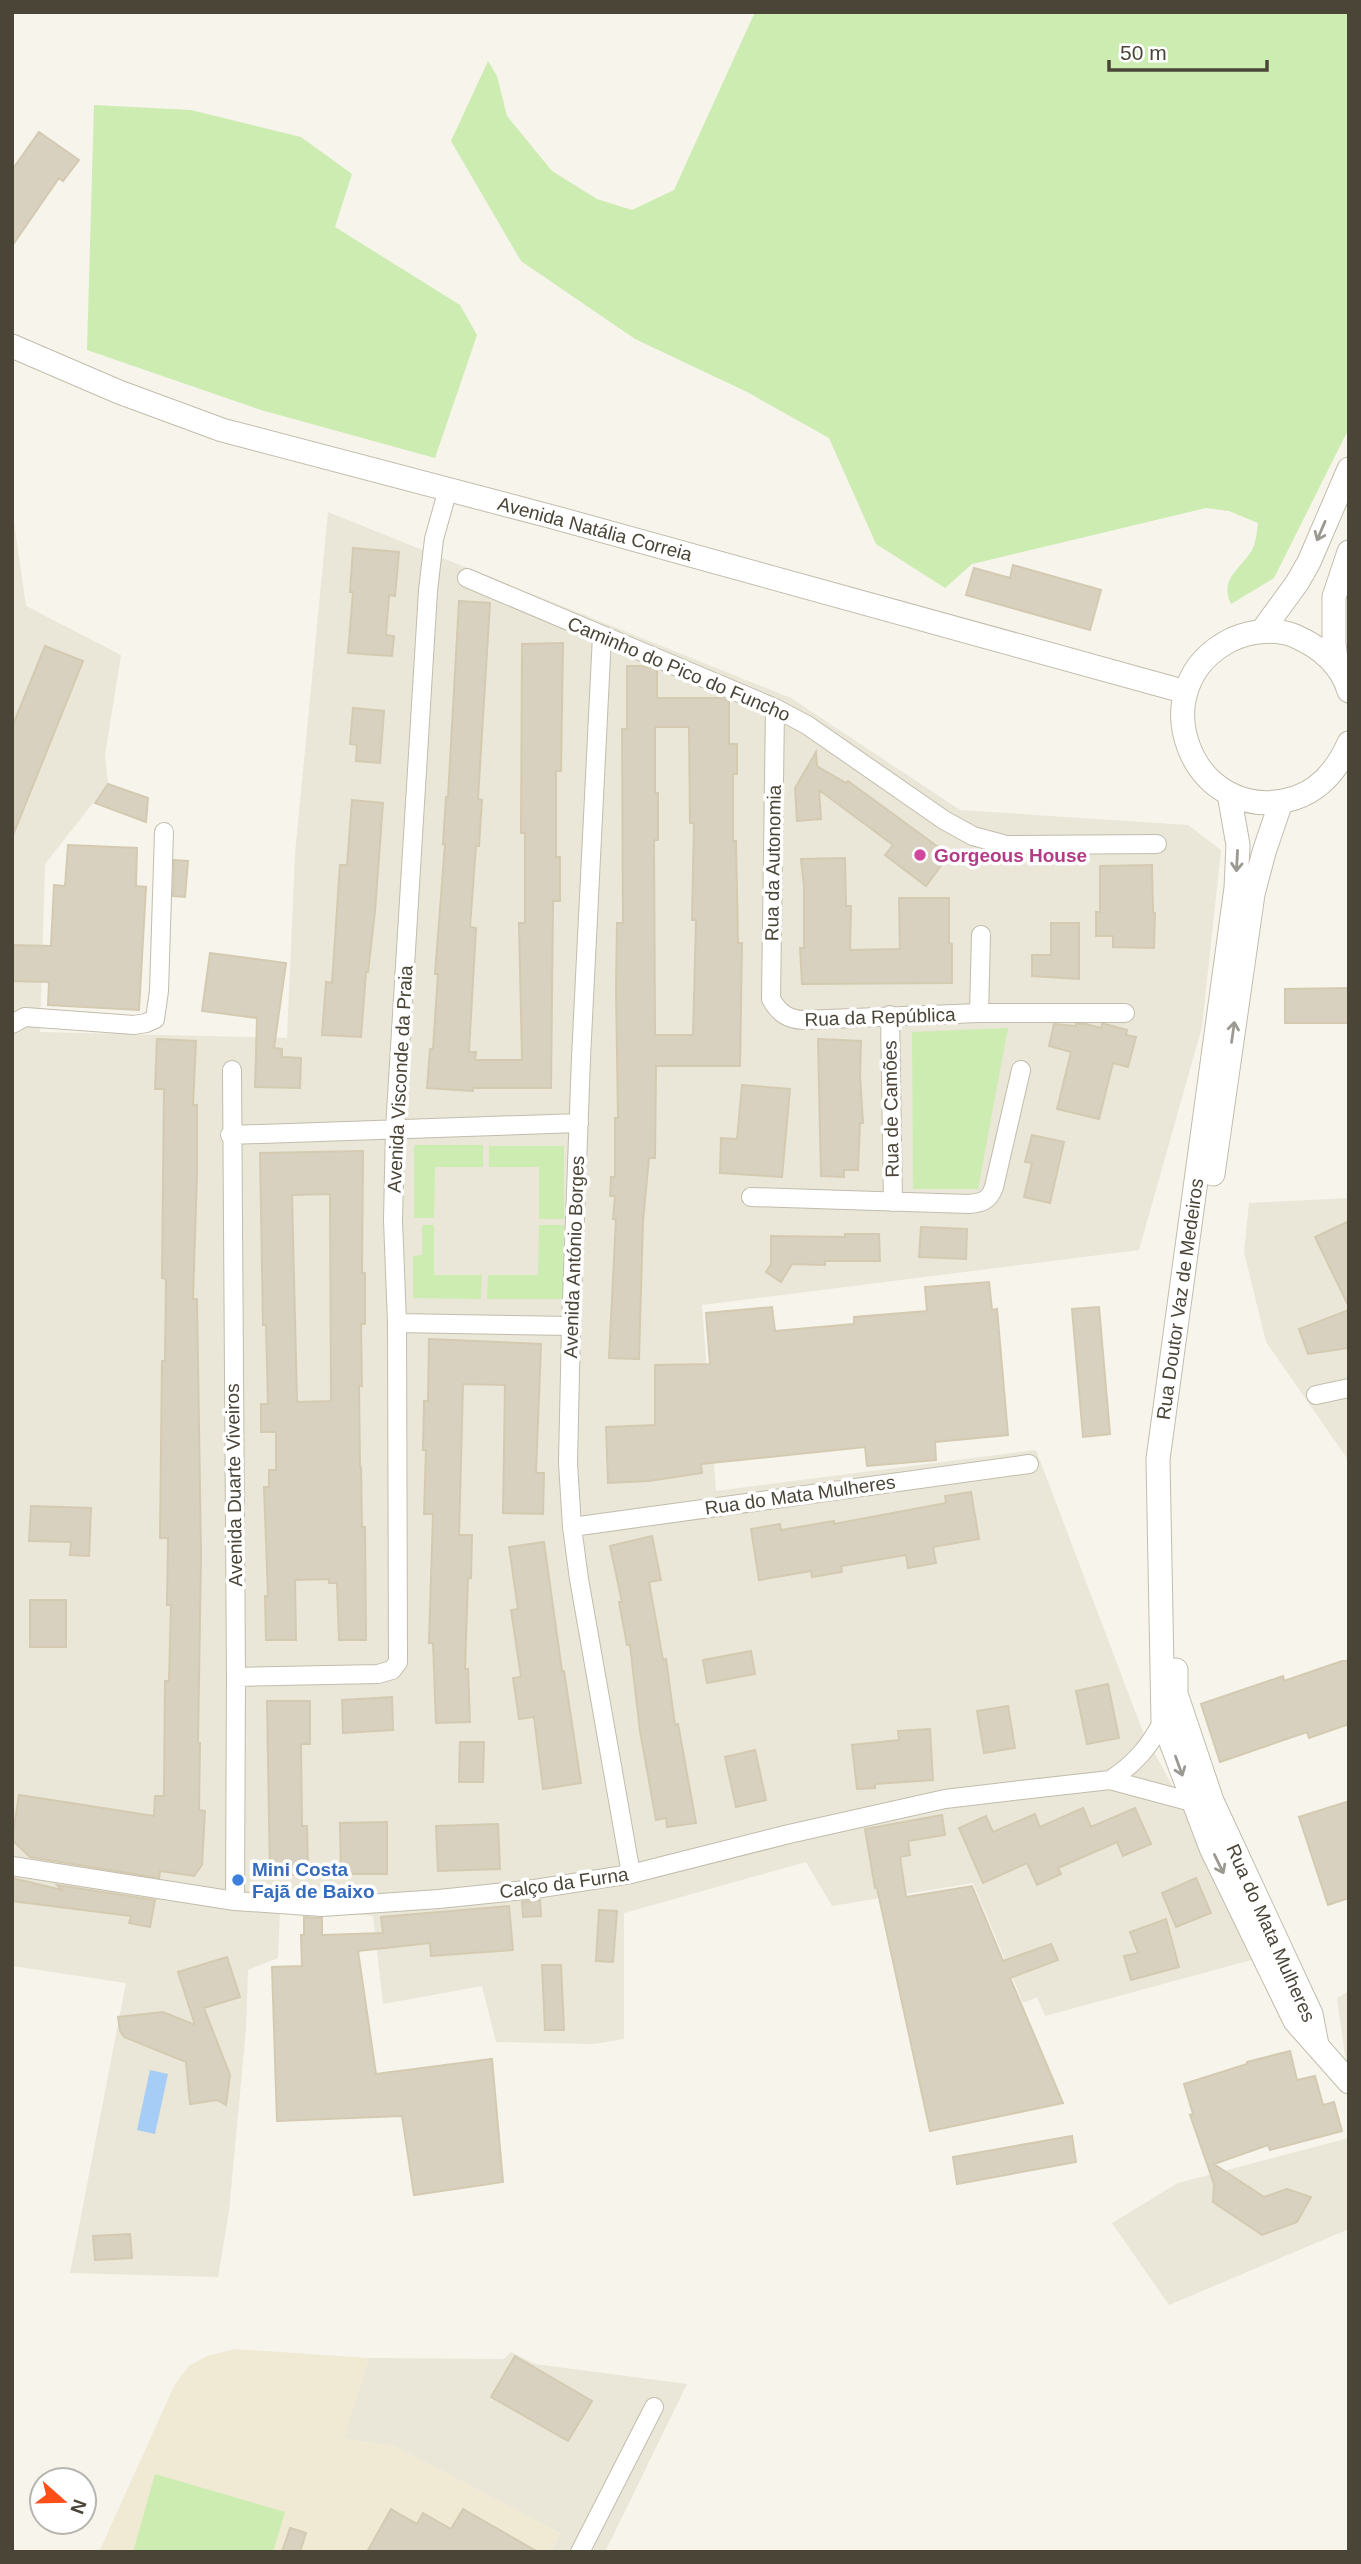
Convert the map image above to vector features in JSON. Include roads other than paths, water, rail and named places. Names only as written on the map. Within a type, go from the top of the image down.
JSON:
[{"type":"street","name":"Avenida Natália Correia","points":[[12,346],[119,392],[222,430],[448,489],[1186,692]]},
{"type":"street","points":[[1262,631],[1309,562],[1349,469]]},
{"type":"street","name":"Avenida Visconde da Praia","points":[[236,1677],[378,1674],[392,1670],[398,1662],[397,1323],[393,1220],[395,1129],[428,591],[434,539],[448,489]]},
{"type":"street","points":[[1349,552],[1334,597],[1337,666],[1349,691]]},
{"type":"street","name":"Caminho do Pico do Funcho","points":[[467,578],[775,708],[807,725],[944,820],[973,836],[1006,845],[1157,844]]},
{"type":"street","points":[[1337,666],[1317,646],[1291,634],[1262,631],[1242,635],[1207,656],[1194,673],[1182,712],[1183,732],[1189,751],[1206,776],[1229,794],[1254,802],[1281,802],[1304,795],[1324,782],[1340,763],[1349,743]]},
{"type":"street","name":"Avenida António Borges","points":[[602,636],[579,1124],[568,1463],[572,1527],[631,1874]]},
{"type":"street","name":"Rua da Autonomia","points":[[775,708],[771,999],[782,1014]]},
{"type":"street","name":"Rua Doutor Vaz de Medeiros","points":[[1202,1801],[1163,1721],[1158,1459],[1236,888],[1238,845],[1229,794]]},
{"type":"street","name":"Rua Doutor Vaz de Medeiros","points":[[1202,1801],[1176,1694],[1171,1457],[1253,894],[1281,802]]},
{"type":"street","points":[[12,1024],[26,1017],[134,1025],[155,1018],[159,991],[164,832]]},
{"type":"street","name":"Rua da República","points":[[979,1013],[981,935]]},
{"type":"street","name":"Rua da República","points":[[782,1014],[803,1020],[979,1013],[1125,1013]]},
{"type":"street","name":"Rua de Camões","points":[[890,1015],[893,1202]]},
{"type":"street","name":"Avenida Duarte Viveiros","points":[[232,1069],[230,1135],[236,1677],[235,1901]]},
{"type":"street","points":[[751,1197],[983,1203],[991,1196],[1021,1070]]},
{"type":"street","points":[[230,1135],[579,1124]]},
{"type":"street","points":[[397,1323],[571,1326]]},
{"type":"street","points":[[1317,1395],[1349,1388]]},
{"type":"street","name":"Rua do Mata Mulheres","points":[[572,1527],[1029,1464]]},
{"type":"street","points":[[1110,1780],[1151,1745],[1163,1721]]},
{"type":"street","name":"Calço da Furna","points":[[12,1866],[235,1901],[322,1907],[535,1889],[631,1874],[789,1834],[946,1799],[1110,1780],[1202,1801]]},
{"type":"street","name":"Rua do Mata Mulheres","points":[[1202,1801],[1211,1848],[1295,2021],[1349,2082]]},
{"type":"street","points":[[580,2552],[654,2407]]},
{"type":"water","points":[[150,2070],[168,2074],[155,2134],[137,2130]]},
{"type":"place","name":"Gorgeous House","points":[[920,855]]},
{"type":"place","name":"Mini Costa Fajã de Baixo","points":[[238,1880]]}]
